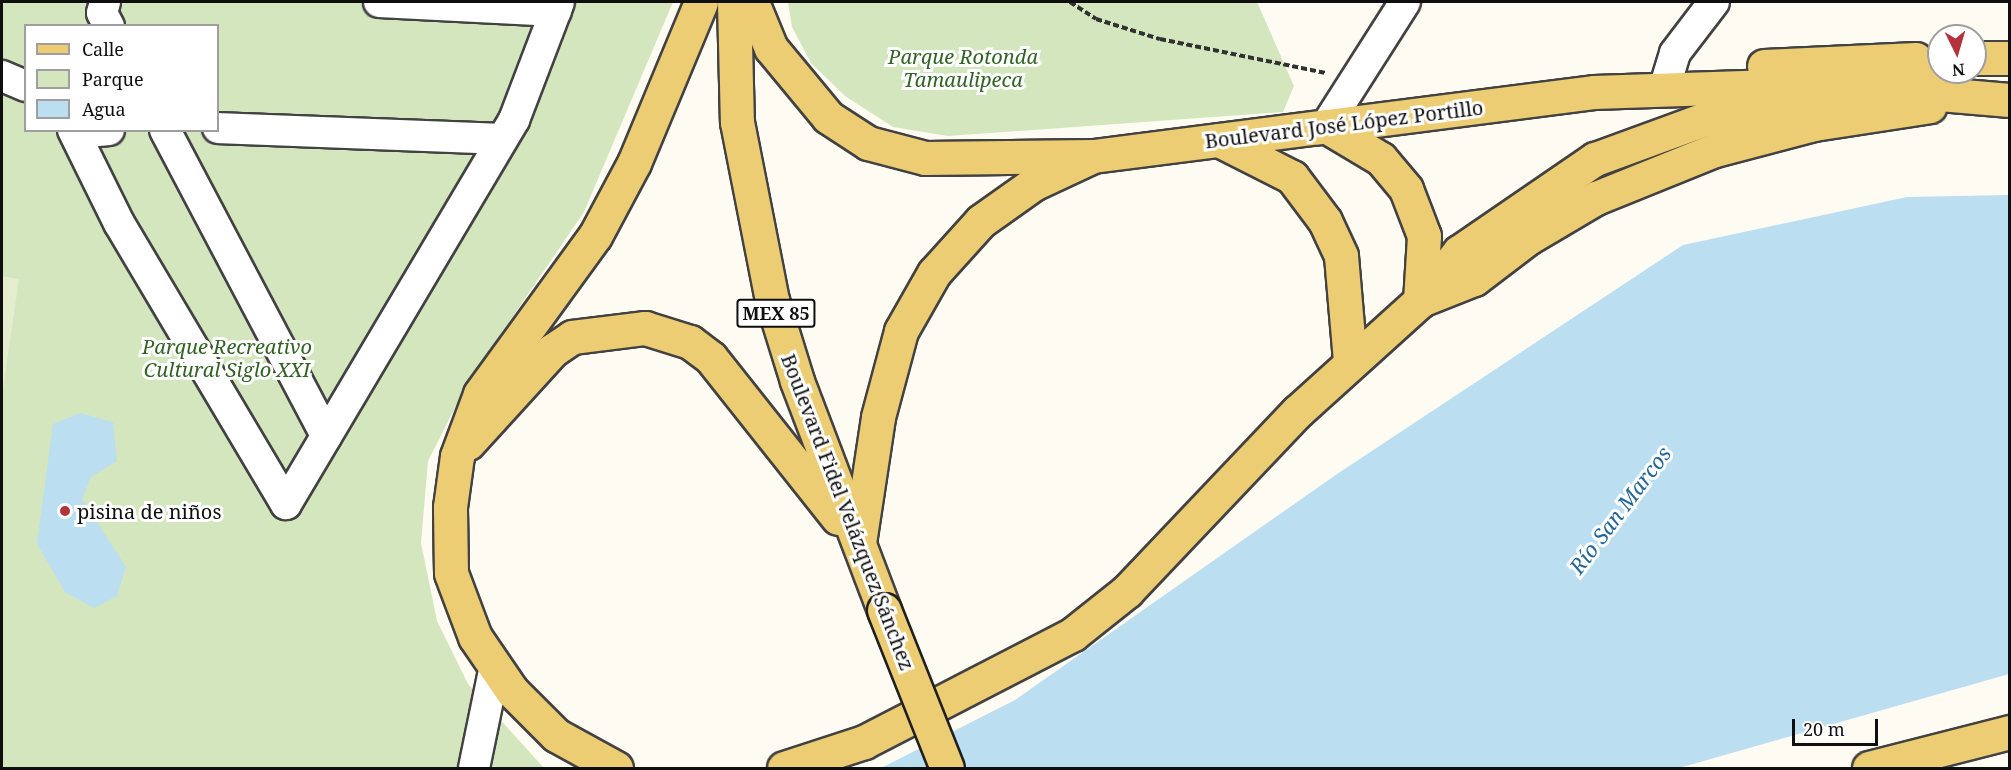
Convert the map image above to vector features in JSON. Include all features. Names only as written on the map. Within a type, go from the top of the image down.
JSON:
[{"type":"main road","points":[[616,768],[556,735],[495,666],[476,637],[451,573],[450,507],[457,456],[480,394],[595,236],[634,163],[700,2]]},
{"type":"main road","name":"Boulevard Fidel Velázquez Sánchez","points":[[734,2],[737,122],[759,244],[797,381],[947,768]]},
{"type":"main road","points":[[752,2],[771,48],[800,87],[843,129],[868,143],[925,158],[1093,156]]},
{"type":"main road","name":"Boulevard José López Portillo","points":[[1093,156],[1595,92],[1666,79],[1927,60]]},
{"type":"main road","points":[[784,768],[864,742],[1073,634],[1127,591],[1350,361],[1420,301],[1458,252],[1595,159],[1705,119],[1927,72]]},
{"type":"main road","name":"Boulevard José López Portillo","points":[[1666,79],[1856,86],[2003,100]]},
{"type":"main road","points":[[1420,301],[1474,279],[1528,238],[1596,198],[1744,140],[1880,113],[2003,100]]},
{"type":"main road","points":[[1326,126],[1381,159],[1406,189],[1424,236],[1420,301]]},
{"type":"main road","points":[[1220,140],[1292,177],[1325,221],[1341,256],[1350,361]]},
{"type":"main road","points":[[859,545],[878,417],[901,331],[934,273],[981,221],[1033,184],[1093,156]]},
{"type":"main road","points":[[457,456],[553,350],[572,337],[645,328],[690,342],[711,358],[859,545]]},
{"type":"main road","points":[[1869,768],[2010,732]]},
{"type":"street","points":[[105,2],[102,13],[108,24]]},
{"type":"street","points":[[74,132],[119,223],[286,504],[502,139],[558,6],[379,2]]},
{"type":"street","points":[[1326,126],[1405,2]]},
{"type":"street","points":[[1666,79],[1714,2]]},
{"type":"street","points":[[2,76],[24,85]]},
{"type":"street","points":[[219,128],[502,139]]},
{"type":"street","points":[[166,132],[326,436]]},
{"type":"street","points":[[474,768],[495,666]]},
{"type":"path","points":[[1070,2],[1096,19],[1160,39],[1296,64],[1311,72],[1359,75]]},
{"type":"green space","name":"Parque Recreativo Cultural Siglo XXI","points":[[2,2],[673,2],[584,212],[468,382],[428,461],[421,543],[437,621],[468,684],[544,768],[2,768]]},
{"type":"green space","name":"Parque Rotonda Tamaulipeca","points":[[788,2],[1257,2],[1294,86],[1283,112],[948,136],[893,127],[845,96],[811,63],[792,27]]},
{"type":"green space","points":[[2,276],[19,279],[2,395]]},
{"type":"water","name":"Río San Marcos","points":[[2009,195],[2009,674],[1679,768],[881,768],[1015,700],[1337,474],[1683,245],[1907,197]]},
{"type":"water","name":"pisina de niños","points":[[80,413],[113,422],[117,461],[91,477],[82,499],[126,567],[117,596],[94,608],[65,592],[37,544],[53,424]]},
{"type":"place","name":"pisina de niños","points":[[65,511]]}]
